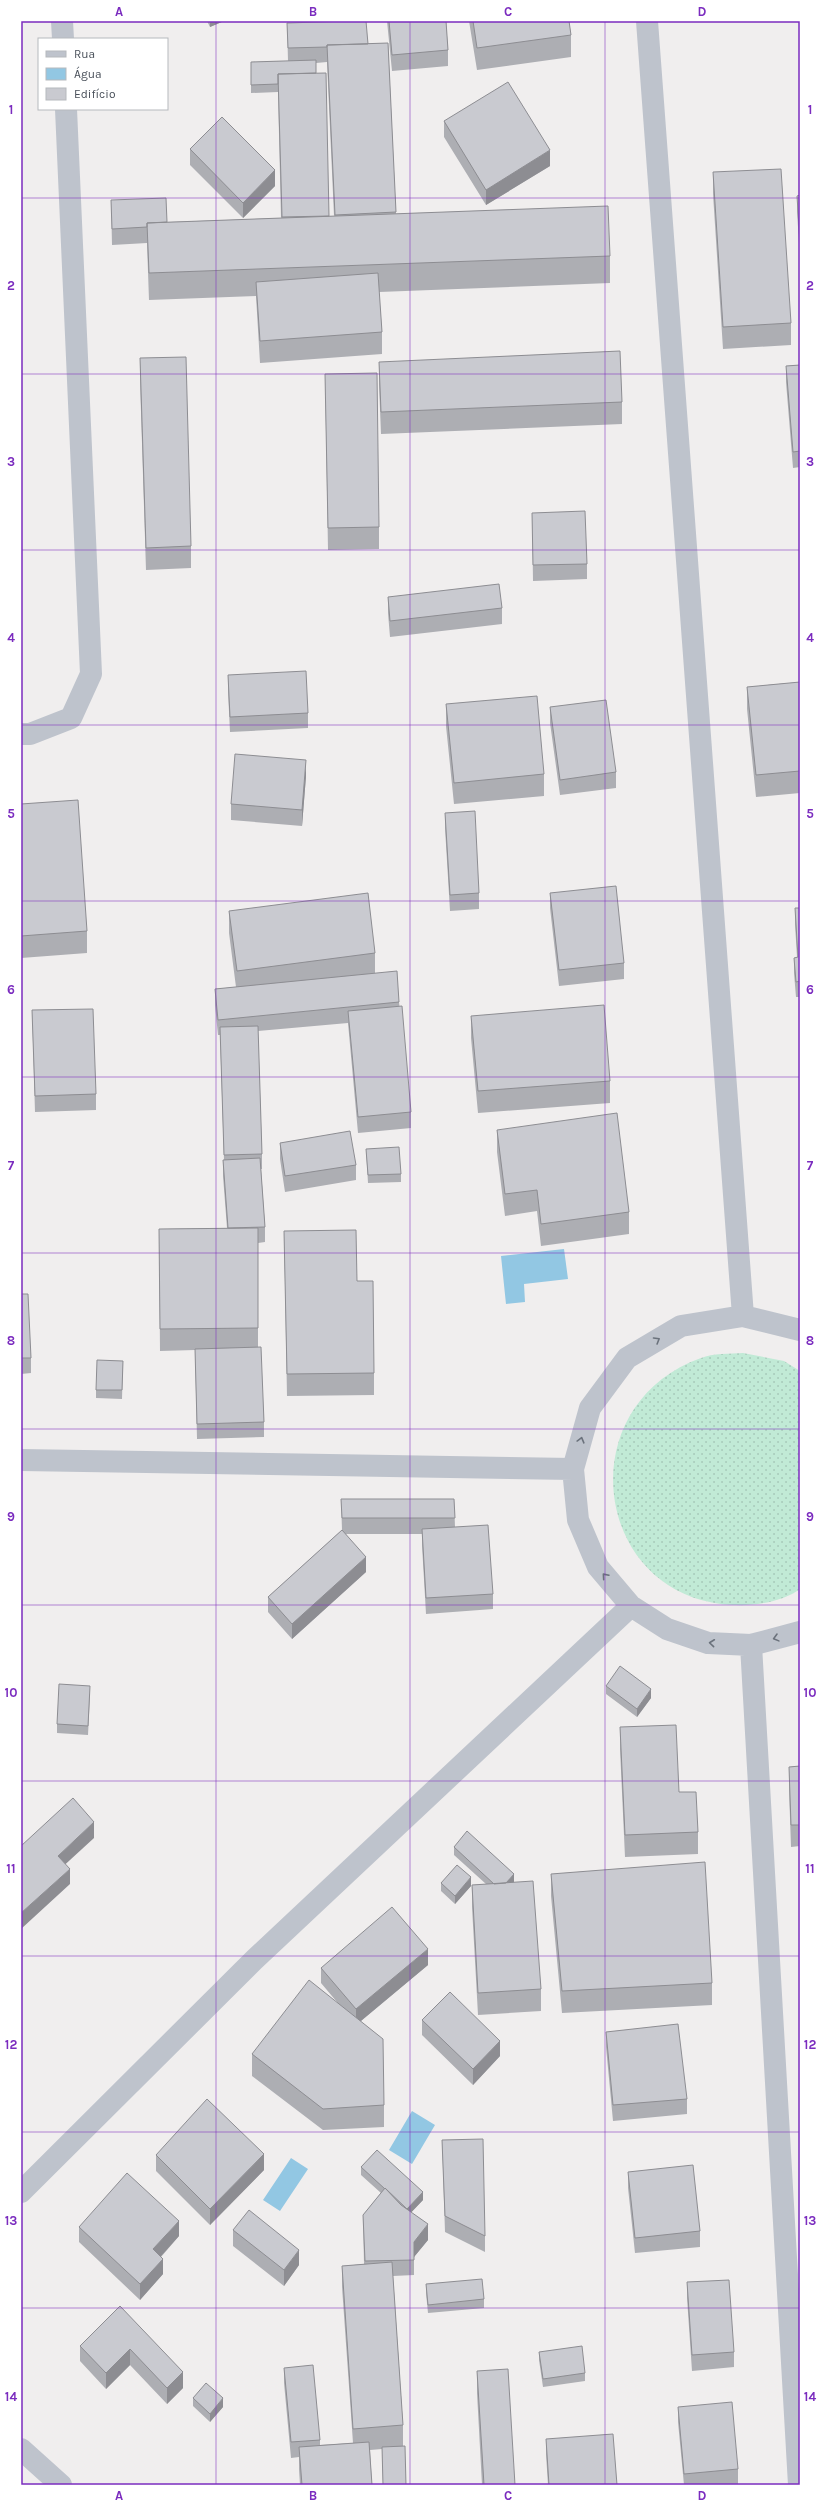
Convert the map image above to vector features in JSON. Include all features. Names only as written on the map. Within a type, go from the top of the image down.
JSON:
[{"type":"street","points":[[62,21],[63,38]]},
{"type":"street","points":[[647,21],[743,1316]]},
{"type":"street","points":[[21,734],[30,734],[71,718],[91,674],[66,110]]},
{"type":"street","points":[[800,1330],[743,1316],[681,1326],[627,1358],[590,1408],[574,1469],[578,1520],[598,1567],[631,1606],[667,1629],[708,1643],[751,1645],[800,1632]]},
{"type":"street","points":[[21,1460],[574,1469]]},
{"type":"street","points":[[21,2192],[254,1960],[631,1606]]},
{"type":"street","points":[[751,1645],[799,2485]]},
{"type":"street","points":[[21,2449],[61,2485]]},
{"type":"green space","points":[[743,1353],[784,1361],[800,1371],[800,1589],[777,1600],[759,1604],[733,1605],[686,1595],[650,1571],[626,1537],[614,1497],[615,1456],[630,1416],[658,1382],[706,1356]]},
{"type":"water","points":[[564,1249],[568,1279],[524,1284],[525,1302],[506,1304],[501,1256]]},
{"type":"water","points":[[412,2111],[435,2125],[412,2164],[389,2150]]},
{"type":"water","points":[[291,2158],[308,2169],[280,2211],[263,2200]]},
{"type":"building","points":[[366,21],[368,44],[288,48],[287,23]]},
{"type":"building","points":[[389,21],[446,21],[448,50],[392,55]]},
{"type":"building","points":[[473,21],[569,21],[571,35],[477,48]]},
{"type":"building","points":[[388,43],[396,212],[335,215],[327,45]]},
{"type":"building","points":[[316,60],[316,73],[278,74],[278,84],[251,85],[251,62]]},
{"type":"building","points":[[326,73],[329,216],[282,217],[278,74]]},
{"type":"building","points":[[508,82],[550,150],[486,190],[444,121]]},
{"type":"building","points":[[222,117],[275,170],[243,203],[190,149]]},
{"type":"building","points":[[781,169],[791,323],[723,327],[713,172]]},
{"type":"building","points":[[800,195],[800,243],[797,196]]},
{"type":"building","points":[[166,198],[167,222],[147,223],[147,227],[112,229],[111,200]]},
{"type":"building","points":[[608,206],[610,256],[149,273],[147,223]]},
{"type":"building","points":[[378,273],[382,332],[260,341],[256,282]]},
{"type":"building","points":[[620,351],[622,402],[381,412],[379,362]]},
{"type":"building","points":[[186,357],[191,546],[146,548],[140,358]]},
{"type":"building","points":[[800,365],[800,451],[793,452],[786,366]]},
{"type":"building","points":[[377,373],[379,527],[328,528],[325,374]]},
{"type":"building","points":[[585,511],[587,564],[533,565],[532,513]]},
{"type":"building","points":[[499,584],[502,608],[390,621],[388,597]]},
{"type":"building","points":[[306,671],[308,713],[230,717],[228,675]]},
{"type":"building","points":[[800,682],[800,771],[756,775],[747,687]]},
{"type":"building","points":[[537,696],[544,774],[454,783],[446,704]]},
{"type":"building","points":[[606,700],[616,772],[560,780],[550,707]]},
{"type":"building","points":[[235,754],[306,760],[302,810],[231,804]]},
{"type":"building","points":[[78,800],[87,931],[21,936],[21,804]]},
{"type":"building","points":[[475,811],[479,893],[450,895],[445,813]]},
{"type":"building","points":[[616,886],[624,963],[559,970],[550,893]]},
{"type":"building","points":[[368,893],[375,953],[237,971],[229,911]]},
{"type":"building","points":[[795,908],[800,908],[800,981],[796,982],[794,958],[798,957]]},
{"type":"building","points":[[397,971],[399,1002],[218,1020],[215,989]]},
{"type":"building","points":[[604,1005],[610,1081],[478,1091],[471,1016]]},
{"type":"building","points":[[402,1006],[411,1112],[358,1117],[348,1011]]},
{"type":"building","points":[[93,1009],[96,1094],[35,1096],[32,1010]]},
{"type":"building","points":[[258,1026],[262,1154],[224,1155],[220,1027]]},
{"type":"building","points":[[617,1113],[629,1212],[541,1224],[537,1190],[505,1194],[497,1130]]},
{"type":"building","points":[[350,1131],[356,1165],[285,1176],[280,1143]]},
{"type":"building","points":[[399,1147],[401,1174],[368,1175],[366,1149]]},
{"type":"building","points":[[260,1158],[265,1227],[228,1228],[223,1160]]},
{"type":"building","points":[[258,1228],[258,1328],[160,1329],[159,1229]]},
{"type":"building","points":[[356,1230],[357,1281],[373,1281],[374,1373],[287,1374],[284,1231]]},
{"type":"building","points":[[21,1294],[28,1294],[31,1358],[21,1358]]},
{"type":"building","points":[[261,1347],[264,1422],[197,1424],[195,1349]]},
{"type":"building","points":[[97,1360],[123,1361],[122,1390],[96,1390]]},
{"type":"building","points":[[341,1499],[454,1499],[455,1518],[342,1518]]},
{"type":"building","points":[[488,1525],[493,1594],[426,1598],[422,1529]]},
{"type":"building","points":[[342,1530],[366,1557],[292,1624],[268,1597]]},
{"type":"building","points":[[620,1666],[651,1689],[637,1709],[606,1686]]},
{"type":"building","points":[[59,1684],[90,1686],[88,1726],[57,1724]]},
{"type":"building","points":[[676,1725],[679,1792],[696,1792],[698,1832],[625,1835],[620,1727]]},
{"type":"building","points":[[800,1766],[800,1825],[791,1825],[789,1767]]},
{"type":"building","points":[[73,1798],[94,1822],[58,1856],[70,1869],[21,1913],[21,1846]]},
{"type":"building","points":[[467,1831],[514,1874],[506,1883],[494,1884],[454,1847]]},
{"type":"building","points":[[705,1862],[712,1983],[562,1991],[551,1874]]},
{"type":"building","points":[[457,1865],[471,1877],[455,1896],[441,1883]]},
{"type":"building","points":[[533,1881],[541,1989],[478,1993],[472,1885]]},
{"type":"building","points":[[392,1907],[428,1949],[356,2009],[321,1968]]},
{"type":"building","points":[[309,1980],[383,2039],[384,2105],[323,2109],[252,2054]]},
{"type":"building","points":[[450,1992],[500,2041],[473,2069],[422,2020]]},
{"type":"building","points":[[678,2024],[687,2099],[613,2105],[606,2032]]},
{"type":"building","points":[[207,2099],[264,2154],[210,2209],[156,2155]]},
{"type":"building","points":[[483,2139],[485,2236],[445,2216],[442,2140]]},
{"type":"building","points":[[377,2150],[423,2192],[407,2209],[361,2167]]},
{"type":"building","points":[[693,2165],[700,2231],[635,2238],[628,2172]]},
{"type":"building","points":[[127,2173],[179,2221],[153,2249],[163,2259],[140,2284],[79,2227]]},
{"type":"building","points":[[385,2188],[401,2205],[428,2224],[414,2242],[414,2260],[365,2261],[363,2215]]},
{"type":"building","points":[[249,2210],[299,2250],[284,2270],[233,2230]]},
{"type":"building","points":[[392,2262],[403,2425],[353,2429],[342,2266]]},
{"type":"building","points":[[482,2279],[484,2299],[428,2305],[426,2284]]},
{"type":"building","points":[[729,2280],[734,2352],[692,2355],[687,2282]]},
{"type":"building","points":[[120,2306],[183,2372],[167,2388],[130,2349],[106,2373],[80,2346]]},
{"type":"building","points":[[582,2346],[585,2373],[543,2379],[539,2352]]},
{"type":"building","points":[[313,2365],[320,2440],[291,2442],[284,2368]]},
{"type":"building","points":[[508,2369],[515,2485],[484,2485],[477,2371]]},
{"type":"building","points":[[206,2383],[223,2398],[210,2414],[193,2398]]},
{"type":"building","points":[[732,2402],[738,2469],[684,2474],[678,2407]]},
{"type":"building","points":[[613,2434],[617,2485],[549,2485],[546,2439]]},
{"type":"building","points":[[369,2442],[372,2485],[302,2485],[299,2447]]},
{"type":"building","points":[[405,2446],[406,2485],[383,2485],[382,2447]]}]
